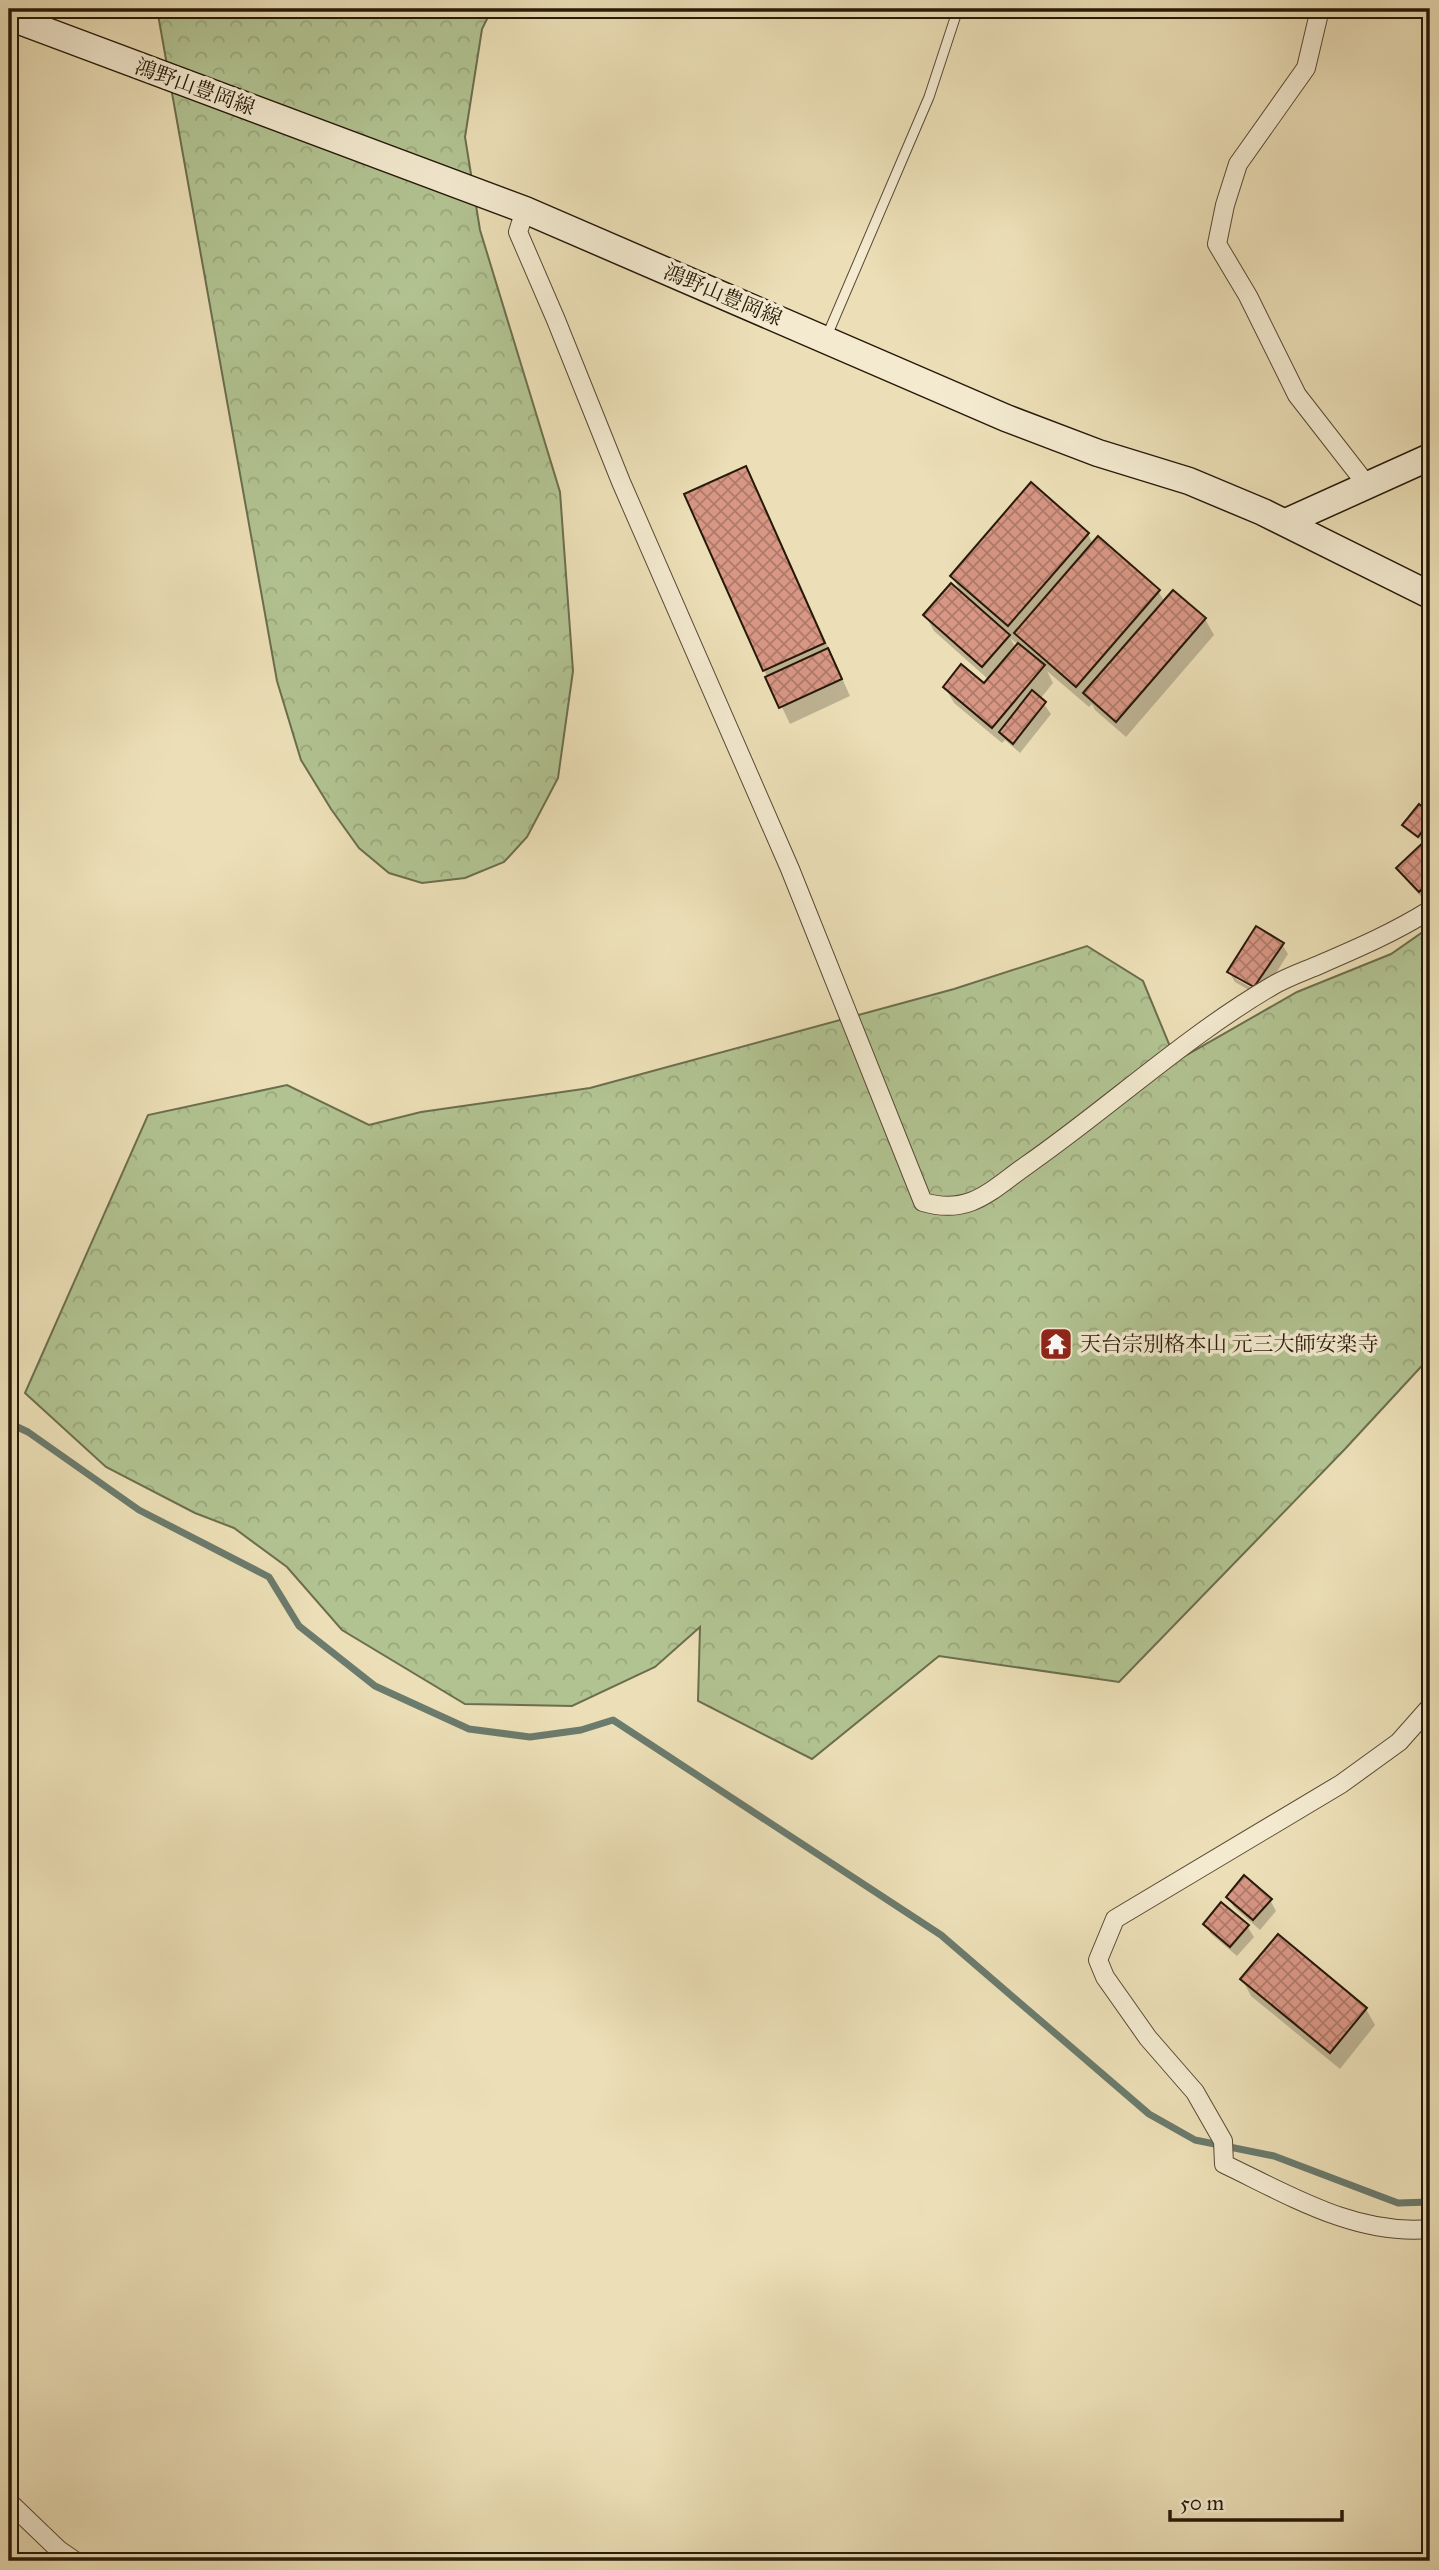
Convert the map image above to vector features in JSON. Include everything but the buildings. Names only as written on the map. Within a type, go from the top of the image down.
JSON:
[{"type":"main road","name":"鴻野山豊岡線","points":[[9,17],[525,210],[1006,418],[1098,453],[1189,481],[1286,522],[1430,595]]},
{"type":"main road","points":[[1286,522],[1430,457]]},
{"type":"street","points":[[1320,9],[1306,68],[1238,164],[1225,205],[1217,244],[1248,296],[1297,395],[1367,485]]},
{"type":"street","points":[[525,210],[518,232],[621,482],[790,869],[923,1202],[939,1207],[971,1204],[1060,1142],[1113,1098],[1240,1006],[1275,984],[1400,929],[1430,910]]},
{"type":"street","points":[[1430,1707],[1399,1742],[1341,1784],[1115,1919],[1098,1960],[1105,1977],[1148,2039],[1195,2092],[1223,2141],[1224,2164],[1325,2213],[1409,2231],[1430,2229]]},
{"type":"street","points":[[9,2502],[59,2550],[75,2561]]},
{"type":"lane","points":[[826,338],[929,97],[958,9]]},
{"type":"green space","points":[[157,9],[492,9],[482,29],[465,137],[480,230],[560,492],[573,671],[558,778],[527,837],[504,862],[465,878],[422,883],[389,873],[359,848],[301,760],[277,681]]},
{"type":"green space","points":[[1430,927],[1430,1357],[1345,1449],[1119,1682],[939,1656],[812,1759],[698,1701],[700,1627],[655,1667],[572,1706],[465,1704],[342,1630],[287,1567],[234,1528],[195,1513],[106,1467],[25,1393],[148,1115],[287,1085],[369,1125],[421,1112],[590,1088],[954,989],[1087,946],[1143,981],[1176,1061],[1297,992],[1391,954]]},
{"type":"waterway","points":[[9,1423],[28,1432],[139,1510],[269,1577],[299,1626],[375,1686],[469,1729],[530,1737],[581,1730],[613,1720],[941,1935],[1149,2114],[1195,2140],[1274,2156],[1398,2203],[1430,2202]]},
{"type":"place","name":"天台宗別格本山 元三大師安楽寺","points":[[1056,1344]]}]
